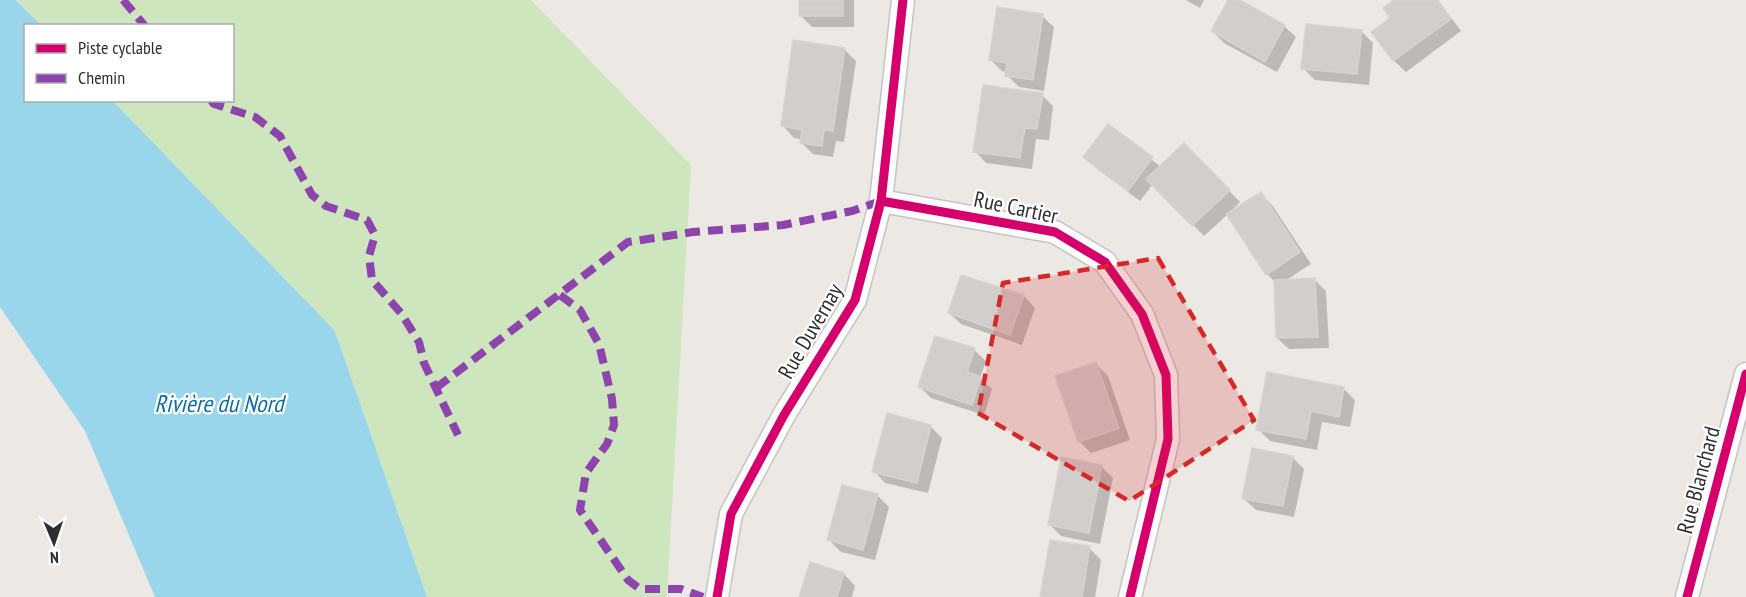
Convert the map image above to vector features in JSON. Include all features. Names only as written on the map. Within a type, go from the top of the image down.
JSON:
[{"type":"street","name":"Rue Duvernay","points":[[717,597],[731,514],[784,415],[855,300],[881,201],[903,0]]},
{"type":"street","name":"Rue Cartier","points":[[881,201],[1055,232],[1105,262],[1142,314],[1166,375],[1168,439],[1130,597]]},
{"type":"street","name":"Rue Blanchard","points":[[1687,597],[1746,374]]},
{"type":"highlighted area","points":[[1158,258],[1254,420],[1129,501],[978,413],[1003,283]]},
{"type":"green space","points":[[16,0],[531,0],[691,165],[667,597],[427,597],[335,331],[114,102],[234,102],[234,24],[40,24]]},
{"type":"water","name":"Rivière du Nord","points":[[0,0],[16,0],[40,24],[24,24],[24,102],[114,102],[335,331],[427,597],[155,597],[85,431],[0,307]]},
{"type":"building","points":[[799,0],[843,0],[843,16],[799,16]]},
{"type":"building","points":[[1228,0],[1240,0],[1285,25],[1265,62],[1211,31]]},
{"type":"building","points":[[1394,0],[1437,0],[1451,19],[1393,61],[1371,32],[1390,18],[1383,8]]},
{"type":"building","points":[[997,7],[1043,14],[1033,80],[1005,76],[1007,63],[989,60]]},
{"type":"building","points":[[1306,24],[1362,30],[1357,74],[1301,69]]},
{"type":"building","points":[[793,40],[845,48],[833,131],[824,130],[822,146],[800,143],[802,130],[781,126]]},
{"type":"building","points":[[983,85],[1043,93],[1037,129],[1025,128],[1020,158],[973,152]]},
{"type":"building","points":[[1108,124],[1153,157],[1128,191],[1083,157]]},
{"type":"building","points":[[1184,143],[1230,190],[1192,226],[1146,179]]},
{"type":"building","points":[[1261,192],[1300,252],[1266,275],[1226,214]]},
{"type":"building","points":[[961,275],[1024,295],[1010,335],[948,313]]},
{"type":"building","points":[[1315,278],[1318,337],[1276,338],[1274,280]]},
{"type":"building","points":[[935,336],[975,348],[967,372],[981,377],[972,405],[918,387]]},
{"type":"building","points":[[1096,362],[1119,428],[1078,442],[1055,376]]},
{"type":"building","points":[[1267,372],[1344,387],[1339,417],[1311,411],[1306,439],[1256,430]]},
{"type":"building","points":[[887,413],[931,425],[917,483],[872,472]]},
{"type":"building","points":[[1252,448],[1293,456],[1283,506],[1242,499]]},
{"type":"building","points":[[1061,457],[1102,465],[1089,533],[1048,525]]},
{"type":"building","points":[[842,485],[878,494],[863,550],[827,540]]},
{"type":"building","points":[[1050,540],[1090,546],[1082,597],[1040,597]]},
{"type":"building","points":[[810,562],[844,573],[837,597],[799,597]]},
{"type":"marked path","points":[[123,0],[143,24]]},
{"type":"marked path","points":[[212,102],[255,117],[280,136],[312,195],[326,206],[367,220],[375,235],[369,256],[372,280],[401,313],[419,342],[424,363],[458,435]]},
{"type":"marked path","points":[[436,388],[628,242],[693,232],[783,225],[852,211],[881,201]]},
{"type":"marked path","points":[[560,295],[580,310],[599,344],[612,399],[614,425],[607,444],[586,473],[580,510],[628,580],[640,589],[681,589],[703,597]]},
{"type":"cycle path","points":[[717,597],[731,514],[784,415],[855,300],[881,201],[903,0]]},
{"type":"cycle path","points":[[881,201],[1055,232],[1105,262],[1142,314],[1166,375],[1168,439],[1130,597]]},
{"type":"cycle path","points":[[1687,597],[1746,374]]}]
